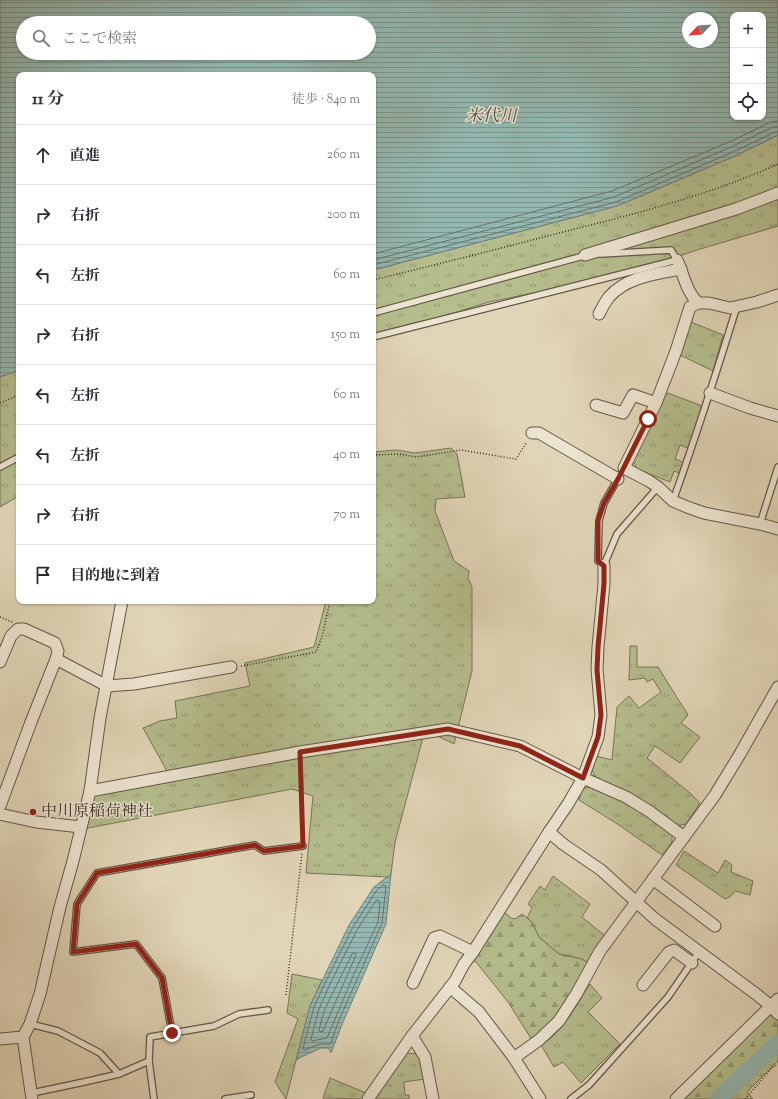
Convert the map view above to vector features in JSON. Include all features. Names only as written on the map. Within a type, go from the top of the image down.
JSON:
[{"type":"street","points":[[585,255],[736,208],[778,193]]},
{"type":"street","points":[[599,314],[609,297],[626,283],[679,265],[685,283],[692,297],[698,303]]},
{"type":"street","points":[[778,296],[730,308],[709,303],[698,303],[690,307],[676,351],[656,403],[624,468],[658,487],[673,501],[687,508],[778,529]]},
{"type":"street","points":[[710,393],[750,408],[778,416]]},
{"type":"street","points":[[596,405],[623,412],[632,395],[656,403]]},
{"type":"street","points":[[532,433],[539,433],[618,479]]},
{"type":"street","points":[[368,1099],[412,1036],[455,981],[464,964],[568,804],[583,778],[598,737],[601,715],[597,670],[604,584],[604,566]]},
{"type":"street","points":[[32,1096],[24,1037],[40,994],[60,907],[90,791],[100,718],[121,604]]},
{"type":"street","points":[[0,662],[11,636],[18,629],[24,629],[55,643],[58,651],[0,806]]},
{"type":"street","points":[[56,659],[107,686],[134,684],[231,667]]},
{"type":"street","points":[[514,1058],[539,1040],[559,1021],[600,952],[718,789],[740,754],[778,687]]},
{"type":"street","points":[[90,791],[300,752],[448,729],[520,746],[638,804],[684,837]]},
{"type":"street","points":[[0,814],[36,822],[81,827]]},
{"type":"street","points":[[549,832],[563,844],[601,870],[655,919],[776,1008],[676,1099]]},
{"type":"street","points":[[653,880],[715,926]]},
{"type":"street","points":[[413,983],[434,938],[440,936],[473,952]]},
{"type":"street","points":[[643,985],[669,952],[674,950],[692,963]]},
{"type":"street","points":[[450,987],[478,1012],[514,1058],[540,1099]]},
{"type":"street","points":[[412,1036],[425,1057],[433,1099]]},
{"type":"street","points":[[0,1039],[24,1037]]},
{"type":"lane","points":[[376,312],[585,255],[671,250],[679,265],[376,335]]},
{"type":"lane","points":[[673,501],[710,393],[737,306]]},
{"type":"lane","points":[[0,467],[16,458]]},
{"type":"lane","points":[[760,524],[778,467]]},
{"type":"lane","points":[[624,468],[604,503],[598,521],[598,561],[604,566],[617,534],[658,487]]},
{"type":"lane","points":[[172,1033],[162,978],[136,944],[73,952],[77,904],[97,873],[255,845],[264,851],[303,846]]},
{"type":"lane","points":[[571,1099],[589,1085],[668,996],[699,952]]},
{"type":"lane","points":[[154,1099],[149,1062],[150,1036],[214,1026],[239,1014],[268,1010]]},
{"type":"lane","points":[[30,1024],[58,1031],[100,1053],[119,1074]]},
{"type":"lane","points":[[32,1096],[119,1074],[149,1062]]},
{"type":"lane","points":[[225,1099],[251,1095]]},
{"type":"path","points":[[376,279],[608,221],[678,201],[746,179],[778,164]]},
{"type":"path","points":[[0,403],[16,395]]},
{"type":"path","points":[[376,455],[400,454],[416,457],[461,450],[516,459],[532,433]]},
{"type":"path","points":[[231,667],[316,652],[322,637],[329,604]]},
{"type":"path","points":[[286,995],[303,846],[300,752]]},
{"type":"path","points":[[745,1099],[772,1068],[778,1064]]},
{"type":"green space","points":[[778,135],[778,226],[670,259],[553,289],[489,302],[376,337],[376,269],[617,206],[735,156]]},
{"type":"green space","points":[[691,322],[723,335],[713,371],[680,355]]},
{"type":"green space","points":[[16,371],[16,498],[0,507],[0,377]]},
{"type":"green space","points":[[665,392],[705,407],[691,449],[680,445],[675,459],[685,463],[682,474],[674,471],[670,482],[637,469],[633,461]]},
{"type":"green space","points":[[451,448],[457,454],[465,497],[436,499],[435,511],[454,561],[469,571],[468,578],[472,587],[472,671],[454,744],[425,730],[395,842],[391,874],[387,877],[306,873],[313,796],[292,789],[83,829],[95,791],[167,771],[143,728],[160,721],[177,718],[175,701],[250,686],[245,663],[314,647],[325,604],[376,604],[376,452],[396,450],[415,453]]},
{"type":"green space","points":[[630,646],[637,646],[637,667],[658,667],[688,715],[681,723],[700,737],[680,763],[655,746],[647,758],[700,803],[686,824],[677,826],[657,810],[639,799],[596,779],[592,770],[596,756],[612,760],[617,707],[629,696],[639,708],[661,692],[653,679],[647,682],[645,678],[629,680]]},
{"type":"green space","points":[[593,786],[651,817],[672,833],[672,842],[662,855],[619,825],[579,800],[582,789]]},
{"type":"green space","points":[[684,851],[718,873],[725,860],[732,865],[731,872],[753,881],[750,895],[735,891],[730,897],[725,899],[676,865]]},
{"type":"green space","points":[[553,876],[590,904],[582,917],[605,936],[588,963],[582,959],[559,954],[539,937],[532,922],[527,918],[532,908],[528,904],[540,886],[545,890]]},
{"type":"green space","points":[[502,910],[511,918],[515,919],[522,914],[532,922],[539,937],[559,954],[582,959],[588,963],[569,999],[554,1021],[532,1040],[508,1002],[476,962],[471,960]]},
{"type":"green space","points":[[292,974],[322,980],[310,1006],[286,1099],[275,1082],[298,1019],[287,1013]]},
{"type":"green space","points":[[590,984],[602,998],[588,1012],[620,1044],[581,1083],[563,1062],[554,1067],[541,1045],[549,1040],[562,1026]]},
{"type":"green space","points":[[769,1013],[778,1020],[778,1038],[713,1099],[684,1099]]},
{"type":"green space","points":[[777,1039],[778,1061],[747,1092],[753,1099],[712,1099]]},
{"type":"green space","points":[[406,1053],[417,1054],[421,1057],[425,1079],[404,1082],[405,1095],[409,1095],[409,1099],[374,1099]]},
{"type":"green space","points":[[330,1078],[366,1093],[362,1099],[323,1098]]},
{"type":"water","name":"米代川","points":[[0,0],[778,0],[778,135],[735,156],[617,206],[376,269],[376,72],[16,72],[16,371],[0,377]]},
{"type":"water","points":[[391,874],[386,924],[331,1053],[328,1048],[321,1048],[299,1058],[296,1061],[310,1006],[349,925],[374,887]]},
{"type":"waterway","points":[[718,1099],[778,1043]]},
{"type":"place","name":"中川原稲荷神社","points":[[33,812]]},
{"type":"route","points":[[172,1033],[162,978],[136,944],[73,952],[77,904],[97,873],[255,845],[264,851],[303,846],[300,752],[448,729],[520,746],[583,778],[598,737],[601,715],[597,670],[604,584],[604,566],[598,561],[598,521],[604,503],[618,479],[648,419]]}]
